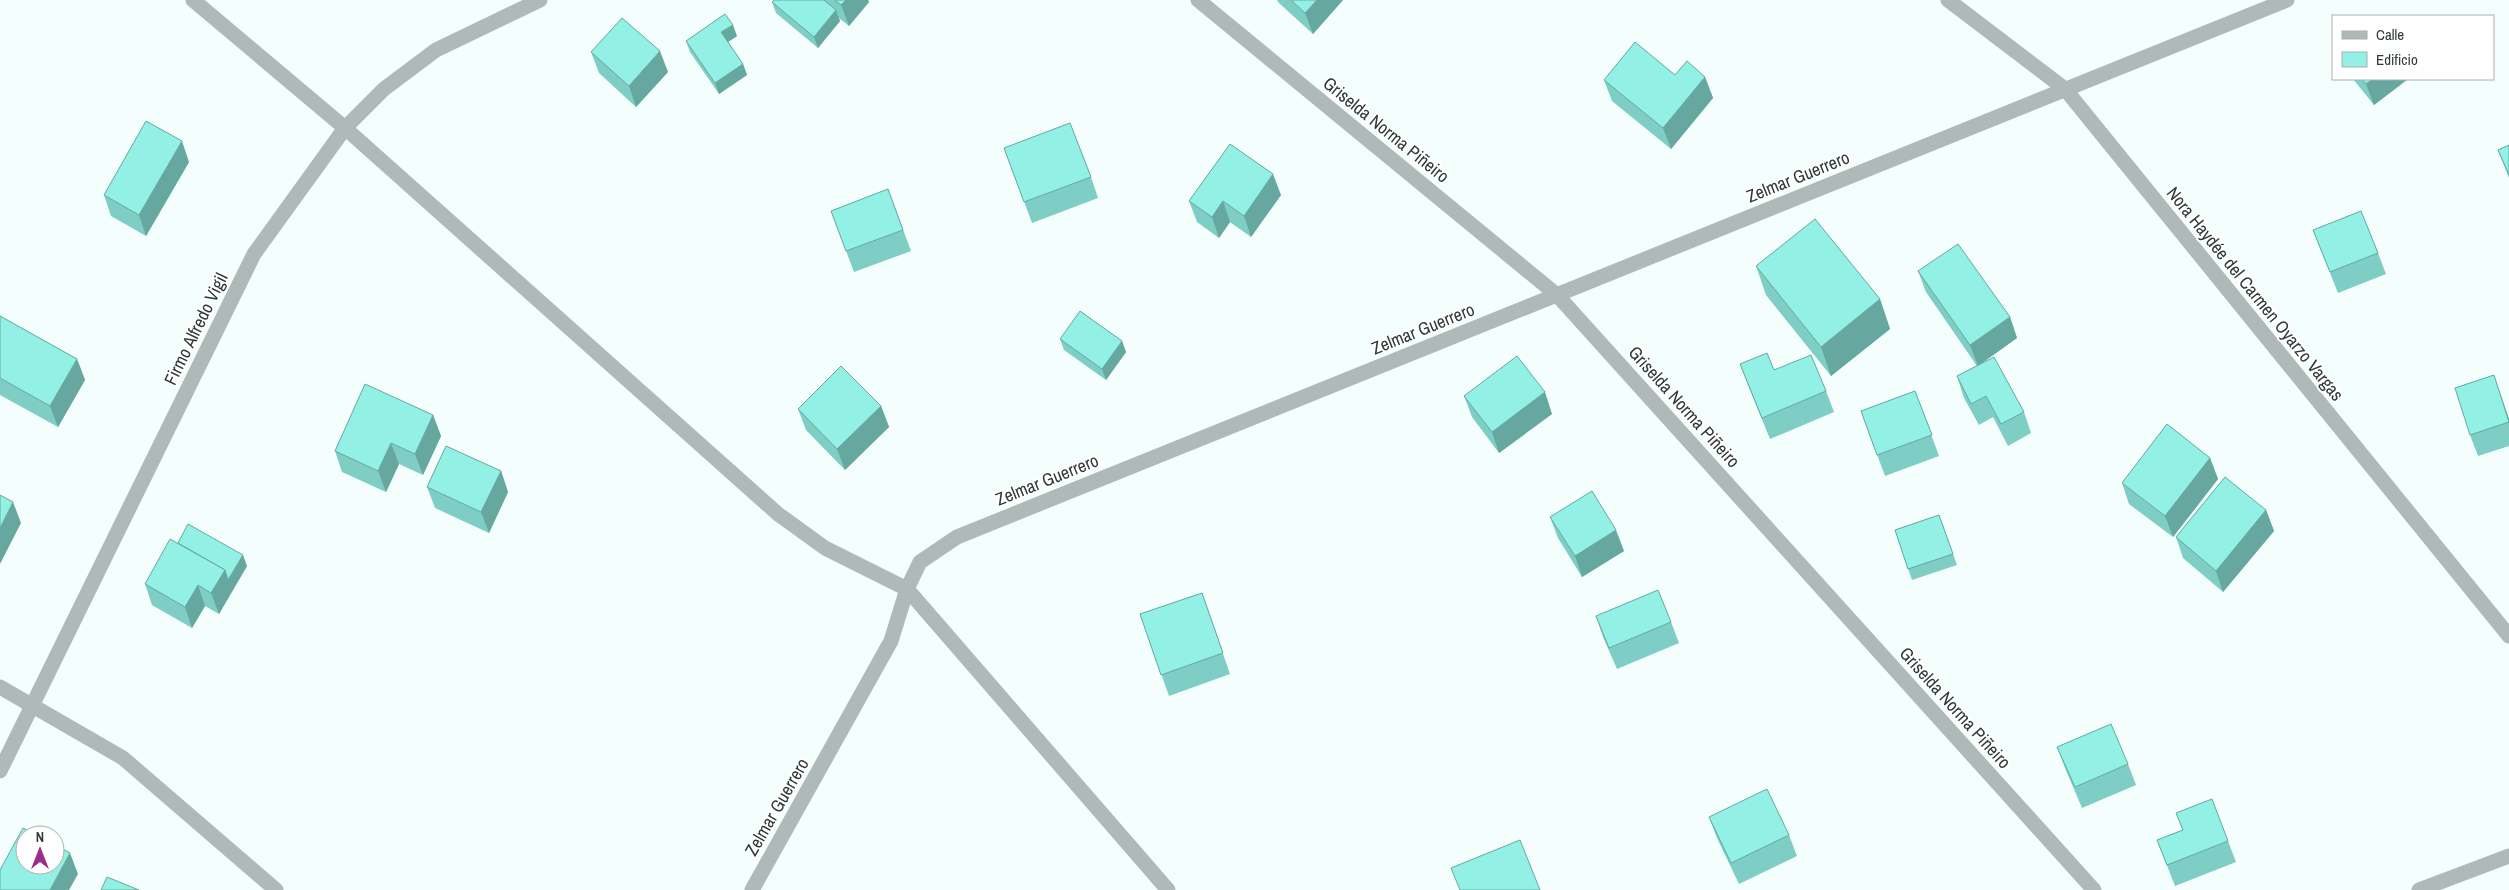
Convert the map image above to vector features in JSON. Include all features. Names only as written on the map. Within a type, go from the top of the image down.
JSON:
[{"type":"street","points":[[193,0],[345,128],[778,514],[825,548],[907,589],[1168,890]]},
{"type":"street","name":"Firmo Alfredo Vigil","points":[[0,771],[254,254],[345,128],[384,89],[436,50],[540,0]]},
{"type":"street","name":"Griselda Norma Piñeiro","points":[[1198,0],[1557,295],[2094,890]]},
{"type":"street","name":"Nora Haydée del Carmen Oyarzo Vargas","points":[[1948,0],[2065,89],[2509,636]]},
{"type":"street","name":"Zelmar Guerrero","points":[[752,890],[891,641],[907,589],[920,562],[957,537],[2287,0]]},
{"type":"street","points":[[0,687],[123,758],[276,890]]},
{"type":"street","points":[[2419,890],[2509,856]]},
{"type":"building","points":[[774,0],[824,0],[836,10],[814,37],[772,2]]},
{"type":"building","points":[[835,0],[846,0],[841,5]]},
{"type":"building","points":[[1291,0],[1317,0],[1305,13]]},
{"type":"building","points":[[725,14],[733,25],[721,32],[743,64],[715,83],[686,41]]},
{"type":"building","points":[[622,18],[660,51],[629,86],[591,52]]},
{"type":"building","points":[[1635,42],[1675,75],[1687,61],[1705,77],[1663,128],[1604,80]]},
{"type":"building","points":[[2363,80],[2372,80],[2366,84]]},
{"type":"building","points":[[146,121],[182,141],[139,215],[104,195]]},
{"type":"building","points":[[1070,123],[1091,177],[1024,202],[1004,148]]},
{"type":"building","points":[[1230,144],[1273,174],[1244,216],[1223,201],[1212,217],[1189,201]]},
{"type":"building","points":[[2509,145],[2509,175],[2498,150]]},
{"type":"building","points":[[888,189],[903,230],[846,251],[831,211]]},
{"type":"building","points":[[2361,211],[2378,253],[2330,272],[2313,230]]},
{"type":"building","points":[[1815,219],[1880,299],[1821,347],[1756,266]]},
{"type":"building","points":[[1958,244],[2010,317],[1970,345],[1918,271]]},
{"type":"building","points":[[1080,311],[1122,341],[1102,369],[1060,339]]},
{"type":"building","points":[[0,316],[77,359],[50,406],[0,378]]},
{"type":"building","points":[[1767,353],[1774,370],[1811,355],[1826,391],[1762,418],[1740,364]]},
{"type":"building","points":[[1517,356],[1545,392],[1492,432],[1464,396]]},
{"type":"building","points":[[1994,357],[2024,412],[2001,424],[1986,396],[1971,404],[1957,376]]},
{"type":"building","points":[[841,366],[881,406],[837,449],[798,409]]},
{"type":"building","points":[[2494,375],[2509,422],[2470,435],[2455,388]]},
{"type":"building","points":[[365,384],[433,415],[415,454],[391,443],[378,471],[335,451]]},
{"type":"building","points":[[1915,391],[1932,435],[1877,455],[1861,411]]},
{"type":"building","points":[[2167,424],[2210,458],[2165,516],[2122,483]]},
{"type":"building","points":[[446,446],[501,471],[481,512],[427,487]]},
{"type":"building","points":[[2225,477],[2266,510],[2216,571],[2176,537]]},
{"type":"building","points":[[1592,491],[1616,530],[1575,556],[1550,517]]},
{"type":"building","points":[[0,495],[13,502],[0,528]]},
{"type":"building","points":[[1939,515],[1953,554],[1908,569],[1895,530]]},
{"type":"building","points":[[188,524],[243,555],[228,580],[225,570],[178,543]]},
{"type":"building","points":[[170,539],[225,570],[211,593],[198,585],[185,607],[145,584]]},
{"type":"building","points":[[1658,590],[1671,622],[1609,648],[1596,616]]},
{"type":"building","points":[[1202,593],[1223,653],[1161,675],[1140,614]]},
{"type":"building","points":[[2111,724],[2128,764],[2075,787],[2057,747]]},
{"type":"building","points":[[1767,789],[1789,835],[1731,863],[1709,817]]},
{"type":"building","points":[[2212,799],[2228,841],[2167,865],[2157,840],[2183,830],[2176,813]]},
{"type":"building","points":[[1520,840],[1540,890],[1460,890],[1451,868]]},
{"type":"building","points":[[15,843],[15,875],[58,875],[50,890],[0,890],[0,870]]},
{"type":"building","points":[[65,850],[70,853],[65,862]]},
{"type":"building","points":[[107,877],[139,890],[101,890]]}]
